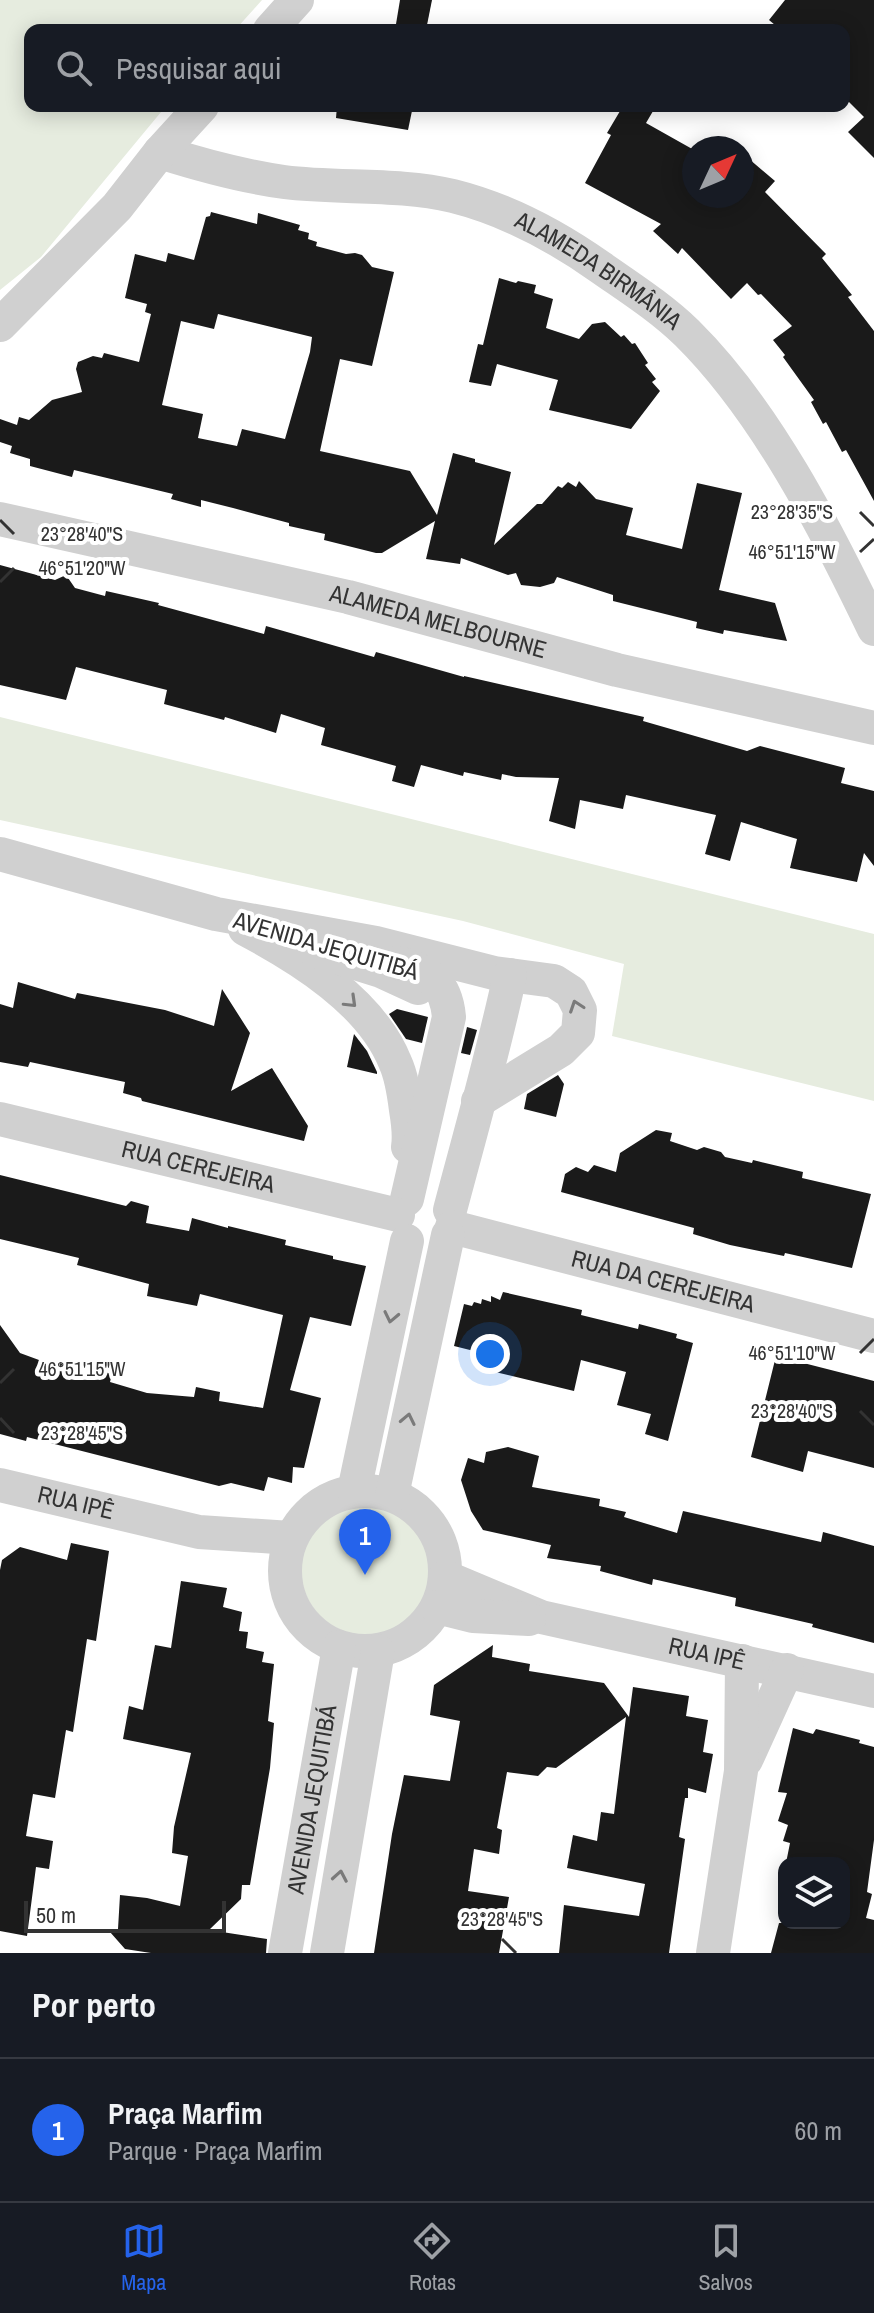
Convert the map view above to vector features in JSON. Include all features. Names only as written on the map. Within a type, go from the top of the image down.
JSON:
[{"type":"street","points":[[275,24],[297,0]]},
{"type":"street","points":[[0,325],[117,207],[197,112]]},
{"type":"street","name":"ALAMEDA BIRMÂNIA","points":[[160,152],[221,171],[285,182],[453,196],[503,213],[545,233],[633,288],[687,333],[746,401],[807,501],[874,629]]},
{"type":"street","name":"ALAMEDA MELBOURNE","points":[[0,519],[348,597],[617,670],[874,728]]},
{"type":"street","points":[[0,854],[216,914],[376,943],[502,974],[554,981],[571,992],[580,1010],[578,1033],[561,1050],[478,1101]]},
{"type":"street","points":[[216,914],[287,952],[337,989],[382,1036],[395,1059],[405,1095],[409,1138],[425,1216]]},
{"type":"street","name":"AVENIDA JEQUITIBÁ","points":[[216,914],[328,956],[381,971],[408,982],[428,998],[431,1010],[429,1030],[409,1138]]},
{"type":"street","name":"AVENIDA JEQUITIBÁ","points":[[216,914],[419,968],[434,979],[448,1002],[449,1017],[392,1495]]},
{"type":"street","name":"AVENIDA JEQUITIBÁ","points":[[425,1216],[478,1101],[494,1050],[502,974]]},
{"type":"street","name":"AVENIDA JEQUITIBÁ","points":[[354,1491],[425,1216],[502,974]]},
{"type":"street","name":"RUA CEREJEIRA","points":[[0,1119],[425,1216]]},
{"type":"street","name":"RUA DA CEREJEIRA","points":[[425,1216],[874,1336]]},
{"type":"street","name":"RUA IPÊ","points":[[0,1485],[199,1532],[291,1538]]},
{"type":"street","points":[[373,1491],[392,1495],[426,1519],[438,1536],[444,1556],[441,1592],[427,1623],[414,1636],[378,1651],[359,1652],[339,1647],[318,1636],[301,1619],[289,1599],[285,1575],[291,1538],[310,1512],[338,1495],[373,1491]]},
{"type":"street","name":"RUA IPÊ","points":[[199,1532],[285,1575]]},
{"type":"street","name":"RUA IPÊ","points":[[441,1592],[473,1616],[521,1620],[541,1617],[874,1691]]},
{"type":"street","name":"AVENIDA JEQUITIBÁ","points":[[285,1953],[339,1647]]},
{"type":"street","name":"AVENIDA JEQUITIBÁ","points":[[327,1953],[378,1651]]},
{"type":"street","points":[[713,1953],[741,1771],[742,1661]]},
{"type":"street","points":[[741,1771],[787,1670]]},
{"type":"shaded area","points":[[0,0],[262,0],[240,24],[24,24],[24,112],[161,112],[41,257],[0,290]]},
{"type":"shaded area","points":[[0,717],[874,934],[874,1101],[612,1036],[624,964],[463,921],[0,820]]},
{"type":"shaded area","points":[[366,1505],[391,1510],[412,1524],[426,1545],[431,1570],[426,1595],[412,1616],[391,1630],[366,1635],[341,1630],[320,1616],[306,1595],[301,1570],[306,1545],[320,1524],[341,1510]]},
{"type":"building","points":[[400,0],[432,0],[427,24],[396,24]]},
{"type":"building","points":[[785,0],[874,0],[874,158],[848,132],[864,117],[850,103],[850,24],[774,24],[769,20]]},
{"type":"building","points":[[336,112],[412,112],[408,130],[336,118]]},
{"type":"building","points":[[619,112],[652,112],[646,123],[682,143],[682,208],[754,208],[754,163],[775,181],[765,192],[826,254],[822,258],[852,295],[848,297],[874,331],[874,501],[846,450],[842,452],[826,422],[823,424],[811,402],[814,400],[773,340],[792,326],[747,283],[731,299],[682,248],[678,254],[653,231],[661,224],[585,183],[611,135],[607,133]]},
{"type":"building","points":[[211,212],[257,224],[258,213],[300,225],[298,230],[309,233],[308,239],[317,242],[316,246],[362,255],[372,267],[394,272],[372,366],[340,359],[320,451],[410,471],[437,515],[453,453],[511,472],[494,545],[558,486],[562,488],[568,482],[576,487],[579,481],[596,499],[633,508],[626,535],[682,549],[697,483],[742,493],[719,590],[775,603],[787,641],[696,628],[697,622],[613,601],[613,595],[557,577],[554,583],[540,587],[521,585],[516,573],[508,575],[461,558],[460,564],[426,559],[435,521],[382,553],[376,553],[324,540],[325,534],[233,508],[201,500],[201,507],[171,499],[173,494],[74,470],[72,477],[30,466],[30,459],[10,453],[12,446],[0,442],[0,419],[17,425],[19,417],[29,420],[52,400],[82,392],[76,369],[78,362],[93,356],[102,358],[104,353],[139,362],[151,314],[145,312],[147,304],[125,298],[135,254],[166,262],[168,253],[194,260],[206,217]],"holes":[[[218,314],[312,337],[285,439],[242,429],[237,446],[198,438],[203,414],[162,405],[181,321],[214,329]]]},
{"type":"building","points":[[499,278],[536,285],[534,293],[553,299],[546,328],[579,339],[592,324],[605,322],[621,337],[624,335],[632,344],[635,343],[648,363],[645,365],[656,379],[652,382],[660,391],[631,429],[549,410],[558,380],[497,364],[491,386],[469,382],[478,344],[483,345]]},
{"type":"building","points":[[0,565],[55,580],[66,575],[75,588],[105,596],[106,591],[159,603],[264,634],[266,626],[374,657],[376,652],[464,677],[644,717],[643,721],[747,751],[760,746],[845,768],[841,783],[874,791],[874,866],[864,853],[857,882],[790,868],[797,839],[741,822],[730,861],[705,854],[716,815],[626,795],[623,809],[580,800],[575,829],[549,821],[559,778],[502,774],[501,780],[464,772],[463,776],[421,765],[414,787],[392,781],[396,766],[321,745],[325,728],[281,714],[276,733],[225,717],[224,720],[164,704],[167,690],[76,667],[66,700],[0,685]]},
{"type":"building","points":[[18,982],[75,999],[77,993],[165,1010],[214,1026],[222,989],[250,1033],[231,1091],[272,1068],[308,1126],[304,1141],[142,1101],[123,1093],[125,1082],[30,1062],[28,1067],[0,1062],[0,1004],[13,1008]]},
{"type":"building","points":[[397,1009],[428,1017],[422,1043],[406,1039],[389,1014]]},
{"type":"building","points":[[467,1027],[477,1030],[470,1055],[461,1053]]},
{"type":"building","points":[[354,1034],[367,1051],[377,1074],[347,1067]]},
{"type":"building","points":[[558,1075],[564,1084],[556,1117],[524,1109],[527,1094]]},
{"type":"building","points":[[656,1130],[672,1133],[670,1141],[697,1150],[704,1147],[721,1152],[725,1157],[803,1172],[802,1178],[871,1194],[852,1268],[730,1245],[693,1234],[694,1228],[561,1192],[565,1174],[576,1167],[588,1172],[594,1165],[616,1172],[620,1153]]},
{"type":"building","points":[[0,1175],[126,1206],[131,1201],[149,1206],[146,1223],[189,1231],[192,1218],[286,1240],[285,1245],[366,1266],[351,1326],[310,1317],[290,1390],[321,1398],[304,1468],[293,1467],[292,1483],[268,1477],[264,1491],[231,1483],[219,1486],[27,1437],[26,1441],[0,1434],[0,1325],[20,1353],[58,1367],[59,1360],[112,1374],[110,1382],[147,1393],[194,1397],[196,1387],[220,1392],[219,1401],[263,1408],[283,1315],[200,1294],[197,1306],[147,1296],[149,1284],[77,1265],[79,1258],[0,1239]]},
{"type":"building","points":[[503,1292],[582,1310],[581,1315],[638,1329],[639,1324],[677,1334],[676,1338],[693,1343],[668,1441],[645,1434],[651,1414],[617,1405],[626,1372],[581,1360],[574,1391],[491,1371],[494,1356],[454,1346],[464,1304],[481,1304],[482,1299],[491,1302],[491,1296],[500,1300]]},
{"type":"building","points":[[776,1356],[874,1381],[874,1468],[808,1451],[803,1472],[751,1457]]},
{"type":"building","points":[[508,1447],[539,1456],[532,1487],[600,1499],[599,1506],[626,1512],[624,1517],[677,1533],[683,1511],[821,1542],[823,1532],[874,1546],[874,1643],[812,1627],[813,1624],[735,1606],[736,1598],[653,1579],[652,1585],[600,1571],[601,1566],[547,1558],[551,1545],[483,1530],[471,1511],[461,1480],[468,1458],[484,1463],[486,1452]]},
{"type":"building","points":[[71,1543],[109,1551],[96,1641],[87,1639],[73,1732],[66,1730],[55,1798],[33,1794],[26,1836],[53,1841],[49,1869],[36,1867],[27,1936],[0,1931],[0,1570],[2,1560],[20,1547],[67,1560]]},
{"type":"building","points":[[181,1581],[227,1588],[223,1607],[242,1612],[239,1631],[248,1632],[246,1648],[264,1652],[262,1662],[274,1664],[268,1721],[274,1723],[270,1768],[250,1885],[242,1885],[241,1899],[209,1930],[267,1939],[266,1953],[151,1953],[125,1949],[110,1932],[118,1929],[120,1895],[180,1906],[188,1856],[172,1853],[174,1827],[191,1753],[123,1739],[129,1706],[143,1710],[155,1645],[171,1648]]},
{"type":"building","points":[[493,1645],[492,1657],[530,1664],[529,1671],[604,1683],[629,1717],[633,1687],[689,1696],[686,1716],[708,1720],[703,1752],[713,1754],[706,1793],[688,1788],[688,1798],[685,1798],[679,1837],[685,1839],[669,1953],[559,1953],[564,1905],[639,1916],[645,1884],[567,1868],[573,1835],[597,1841],[601,1812],[614,1814],[626,1717],[556,1768],[547,1767],[538,1776],[507,1772],[497,1828],[502,1830],[499,1854],[474,1849],[468,1891],[509,1897],[499,1953],[374,1953],[404,1775],[450,1781],[460,1721],[430,1715],[434,1685]]},
{"type":"building","points":[[793,1728],[813,1734],[816,1729],[860,1740],[859,1743],[874,1747],[874,1840],[867,1892],[872,1894],[866,1918],[874,1920],[874,1953],[771,1953],[778,1927],[850,1929],[850,1857],[787,1857],[790,1843],[783,1841],[788,1825],[778,1821],[787,1793],[778,1792]]},
{"type":"place","name":"Praça Marfim","points":[[365,1575]]}]
